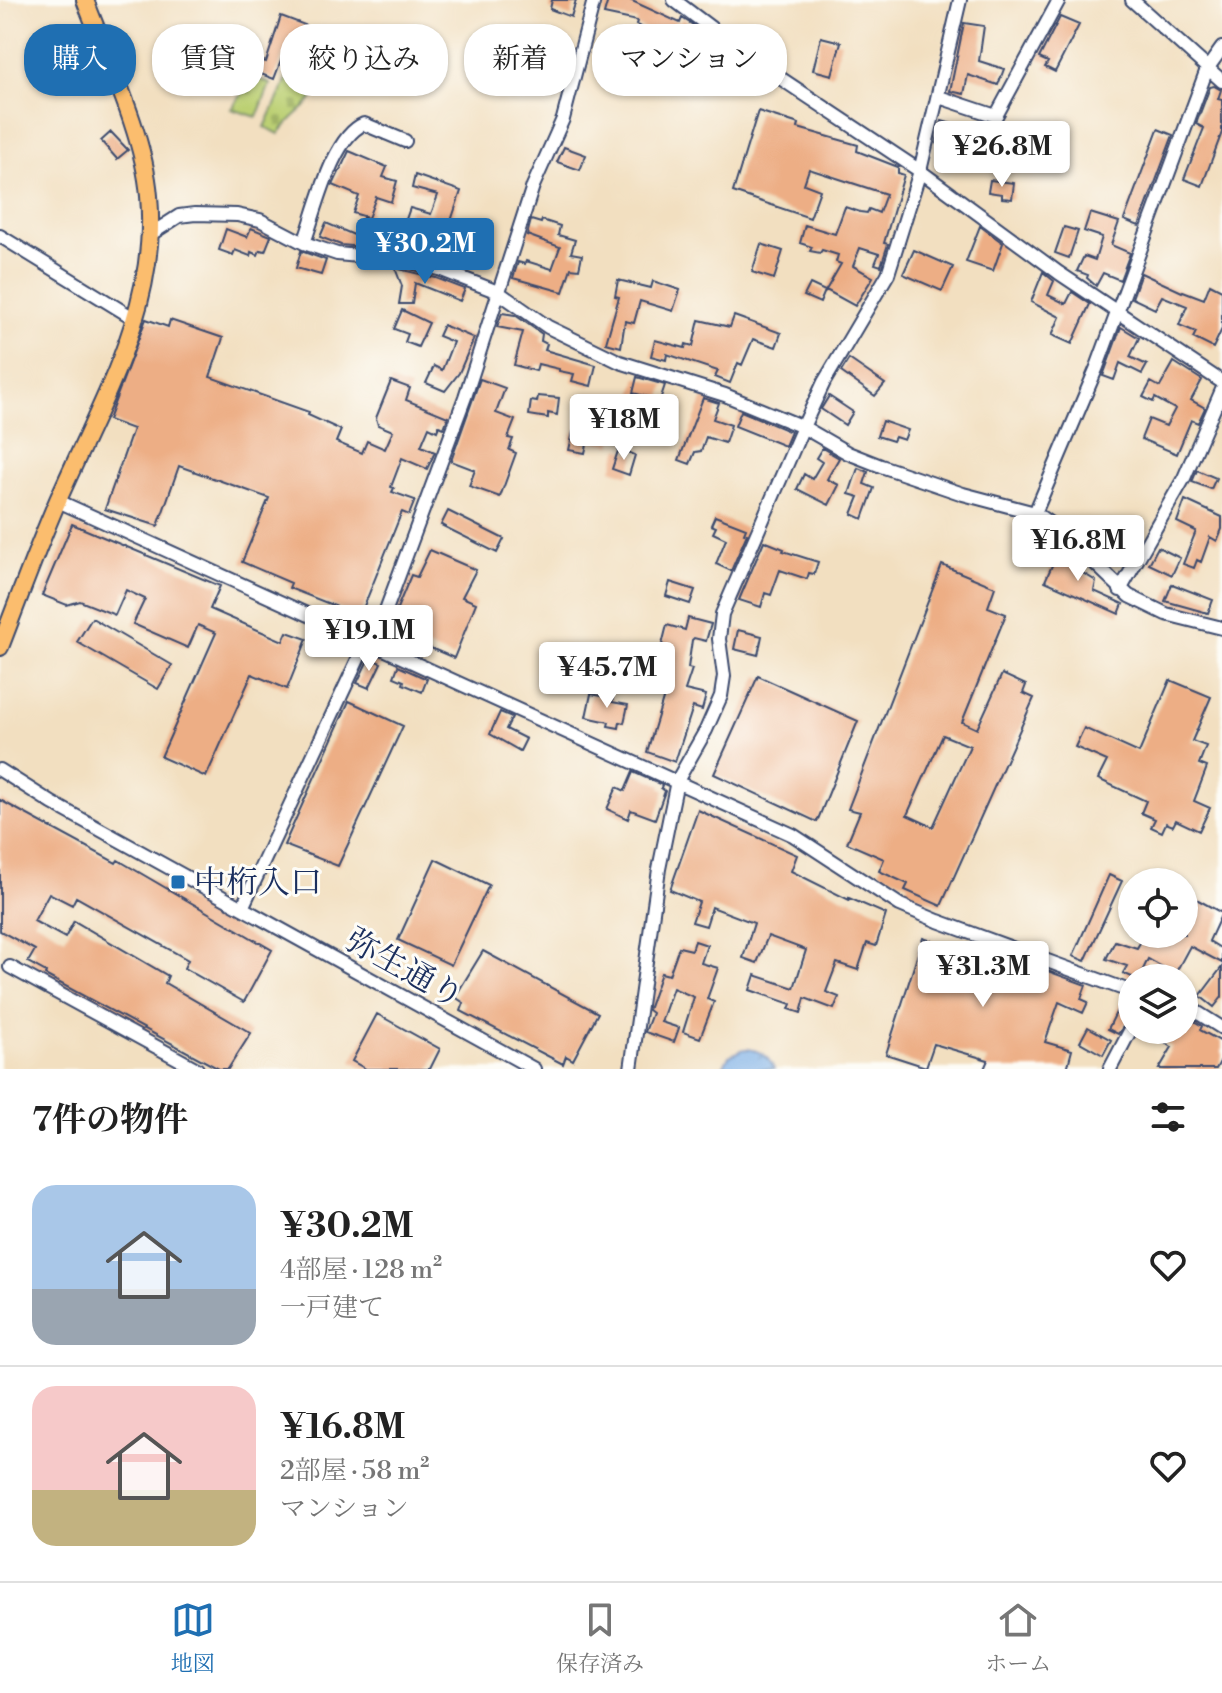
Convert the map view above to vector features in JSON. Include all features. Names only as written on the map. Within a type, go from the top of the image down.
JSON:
[{"type":"main road","points":[[0,647],[58,501],[109,392],[148,273],[151,234],[149,193],[142,154],[85,0]]},
{"type":"street","points":[[242,908],[369,644],[465,397],[533,186],[563,119],[594,0]]},
{"type":"street","points":[[674,0],[756,62],[920,171],[1059,273],[1222,382]]},
{"type":"street","points":[[631,1069],[659,869],[677,781],[721,696],[724,676],[719,639],[722,614],[824,382],[888,274],[920,171],[960,0]]},
{"type":"street","points":[[939,97],[996,116],[1059,0]]},
{"type":"street","points":[[1132,0],[1222,81]]},
{"type":"street","points":[[1035,513],[1119,311],[1207,69],[1222,48]]},
{"type":"street","points":[[304,243],[334,159],[342,142],[354,128],[364,124],[405,141]]},
{"type":"street","points":[[151,234],[179,216],[221,214],[260,220],[304,243],[337,254],[403,260],[439,269],[498,292],[548,327],[620,362],[713,391],[803,427],[848,453],[881,466],[963,494],[1035,513],[1063,533],[1120,590],[1166,614],[1222,628]]},
{"type":"street","points":[[0,236],[135,319]]},
{"type":"street","points":[[1120,590],[1184,478],[1222,390]]},
{"type":"street","points":[[58,501],[793,835],[900,905],[1118,987]]},
{"type":"street","name":"弥生通り","points":[[0,770],[52,803],[534,1069]]},
{"type":"street","points":[[10,967],[197,1069]]},
{"type":"street","points":[[1198,1013],[1222,1028]]},
{"type":"street","points":[[1110,1069],[1123,1044]]},
{"type":"green space","points":[[264,81],[270,84],[257,117],[231,109],[241,96],[264,96]]},
{"type":"green space","points":[[280,94],[314,96],[279,134],[265,127]]},
{"type":"water","points":[[744,1049],[762,1054],[774,1069],[722,1069],[729,1056]]},
{"type":"building","points":[[552,0],[576,0],[571,17],[550,9]]},
{"type":"building","points":[[608,0],[630,0],[680,23],[682,18],[691,24],[636,24],[637,21],[604,14]]},
{"type":"building","points":[[281,16],[302,24],[280,24],[280,63],[274,79],[264,75]]},
{"type":"building","points":[[1060,17],[1079,25],[1055,72],[1045,67],[1048,62],[1039,58]]},
{"type":"building","points":[[964,23],[984,26],[979,61],[1004,69],[998,85],[968,75],[964,94],[950,91]]},
{"type":"building","points":[[821,37],[841,42],[832,75],[813,70]]},
{"type":"building","points":[[1210,87],[1221,90],[1218,99],[1222,100],[1222,132],[1202,186],[1184,179],[1204,128],[1196,124]]},
{"type":"building","points":[[758,111],[799,124],[798,128],[858,145],[857,151],[898,167],[898,173],[904,175],[884,243],[888,244],[881,266],[875,264],[879,254],[860,248],[853,266],[873,277],[855,306],[826,290],[841,264],[836,262],[838,255],[822,250],[820,253],[810,251],[812,247],[800,243],[805,225],[835,234],[845,207],[879,213],[886,194],[809,169],[804,184],[820,190],[810,218],[733,192]]},
{"type":"building","points":[[942,121],[987,135],[980,157],[936,143]]},
{"type":"building","points":[[1158,129],[1173,135],[1139,226],[1124,220]]},
{"type":"building","points":[[111,132],[128,150],[117,159],[101,141]]},
{"type":"building","points":[[564,147],[586,155],[580,170],[557,162]]},
{"type":"building","points":[[349,151],[387,167],[383,177],[397,181],[391,202],[376,197],[368,218],[364,217],[368,229],[382,231],[378,244],[372,242],[374,248],[341,245],[320,237],[326,223],[361,238],[363,216],[353,213],[359,196],[333,185]]},
{"type":"building","points":[[415,175],[461,191],[447,233],[468,240],[460,261],[428,246],[434,231],[405,222],[410,208],[431,214],[438,195],[412,188]]},
{"type":"building","points":[[990,180],[1014,183],[1012,199],[988,192]]},
{"type":"building","points":[[1090,213],[1119,222],[1111,245],[1130,253],[1120,280],[1103,273],[1096,286],[1087,278],[1088,275],[1077,271],[1084,256],[1095,260],[1102,237],[1084,231]]},
{"type":"building","points":[[531,220],[560,226],[558,235],[575,240],[571,253],[582,255],[579,269],[571,268],[563,292],[513,278],[518,262],[525,264],[526,261],[552,269],[560,247],[527,235]]},
{"type":"building","points":[[980,226],[1003,243],[993,271],[966,262]]},
{"type":"building","points":[[1064,227],[1078,231],[1069,258],[1055,253]]},
{"type":"building","points":[[251,228],[271,236],[265,251],[260,250],[258,255],[251,252],[250,256],[235,250],[233,255],[219,250],[226,229],[247,237]]},
{"type":"building","points":[[761,244],[783,251],[774,279],[752,272]]},
{"type":"building","points":[[914,250],[953,267],[942,291],[903,274]]},
{"type":"building","points":[[301,251],[326,260],[321,275],[296,268]]},
{"type":"building","points":[[395,268],[465,289],[460,301],[415,283],[412,304],[399,304],[402,286]]},
{"type":"building","points":[[1043,272],[1054,281],[1048,295],[1066,304],[1072,292],[1090,304],[1072,344],[1052,335],[1060,317],[1031,302]]},
{"type":"building","points":[[1141,273],[1204,299],[1210,284],[1222,290],[1222,329],[1213,348],[1193,338],[1196,332],[1179,325],[1187,306],[1162,296],[1155,309],[1132,298]]},
{"type":"building","points":[[618,280],[651,288],[653,281],[680,290],[673,311],[640,301],[634,323],[625,321],[621,347],[606,343],[619,297],[615,296]]},
{"type":"building","points":[[810,284],[825,291],[820,303],[804,296]]},
{"type":"building","points":[[402,310],[429,323],[418,347],[405,342],[408,334],[394,329]]},
{"type":"building","points":[[502,313],[515,315],[542,334],[541,341],[547,344],[545,350],[596,365],[591,386],[572,381],[574,374],[559,369],[538,364],[536,371],[514,365],[523,332],[497,327]]},
{"type":"building","points":[[734,316],[781,333],[776,347],[753,339],[730,383],[715,377],[718,371],[667,354],[666,360],[651,356],[655,340],[685,348],[686,344],[693,346],[699,320],[730,327]]},
{"type":"building","points":[[146,319],[168,327],[170,320],[223,338],[210,377],[309,412],[308,415],[341,430],[336,442],[362,453],[367,441],[385,449],[393,431],[378,425],[376,418],[391,381],[410,388],[406,400],[448,417],[444,428],[439,426],[437,431],[429,427],[421,446],[435,452],[427,469],[402,458],[392,492],[415,500],[409,515],[401,514],[360,616],[289,588],[291,583],[242,562],[269,498],[179,466],[158,526],[105,509],[133,429],[108,420]]},
{"type":"building","points":[[443,325],[474,338],[459,373],[445,391],[426,383],[434,366],[442,370],[453,342],[438,336]]},
{"type":"building","points":[[1121,327],[1139,338],[1130,357],[1147,365],[1142,374],[1120,363],[1114,380],[1103,376]]},
{"type":"building","points":[[849,359],[885,384],[875,396],[841,372]]},
{"type":"building","points":[[1174,362],[1202,380],[1191,400],[1205,408],[1198,423],[1191,420],[1177,454],[1141,439],[1149,419],[1166,426],[1175,409],[1155,398],[1153,402],[1143,397],[1151,382],[1160,387]]},
{"type":"building","points":[[637,377],[665,385],[660,400],[633,393]]},
{"type":"building","points":[[480,379],[505,388],[496,413],[515,420],[508,438],[513,439],[509,450],[516,453],[500,497],[469,486],[475,470],[451,461]]},
{"type":"building","points":[[538,396],[559,398],[557,415],[548,413],[548,418],[529,415],[531,401],[537,402]]},
{"type":"building","points":[[829,396],[853,412],[845,425],[821,409]]},
{"type":"building","points":[[703,398],[719,403],[713,419],[731,425],[725,443],[706,437],[701,451],[695,452],[690,464],[679,460]]},
{"type":"building","points":[[600,404],[620,410],[612,445],[588,440],[585,453],[569,450],[579,415],[583,416],[585,406],[599,408]]},
{"type":"building","points":[[741,411],[791,432],[785,446],[735,426]]},
{"type":"building","points":[[882,421],[908,430],[904,440],[895,437],[893,441],[877,436]]},
{"type":"building","points":[[619,448],[635,455],[629,475],[612,469]]},
{"type":"building","points":[[822,448],[839,458],[827,479],[839,485],[829,505],[797,489],[804,474],[812,479],[822,462],[816,458]]},
{"type":"building","points":[[858,468],[868,472],[864,484],[874,488],[863,519],[852,514],[859,497],[849,494]]},
{"type":"building","points":[[1197,470],[1216,478],[1211,489],[1192,482]]},
{"type":"building","points":[[1185,500],[1222,517],[1222,529],[1217,541],[1210,537],[1201,562],[1197,560],[1194,568],[1183,564],[1196,531],[1177,522]]},
{"type":"building","points":[[448,511],[504,539],[497,553],[441,525]]},
{"type":"building","points":[[715,516],[746,528],[744,533],[747,534],[731,571],[716,564],[726,539],[713,533],[716,527],[711,525]]},
{"type":"building","points":[[72,524],[220,586],[210,609],[283,641],[287,632],[307,639],[287,689],[252,674],[206,777],[161,757],[216,633],[198,625],[188,648],[133,624],[145,599],[126,590],[115,615],[80,601],[67,605],[42,595]]},
{"type":"building","points":[[764,541],[783,551],[818,562],[814,574],[809,573],[807,579],[780,570],[771,595],[765,593],[761,607],[739,600]]},
{"type":"building","points":[[1158,547],[1180,558],[1172,575],[1149,564]]},
{"type":"building","points":[[430,550],[476,570],[462,597],[476,603],[454,658],[388,630],[411,575],[417,577]]},
{"type":"building","points":[[1058,552],[1078,560],[1076,569],[1096,581],[1094,591],[1123,604],[1119,614],[1045,581]]},
{"type":"building","points":[[942,565],[995,587],[988,607],[1006,614],[962,722],[977,729],[1002,674],[1026,685],[1023,693],[1034,698],[941,906],[905,890],[908,884],[879,871],[884,859],[847,843],[860,812],[848,809]],"holes":[[[943,735],[970,746],[933,827],[907,815]]]},
{"type":"building","points":[[670,582],[695,590],[690,604],[666,596]]},
{"type":"building","points":[[1172,584],[1213,600],[1208,613],[1165,601]]},
{"type":"building","points":[[92,618],[172,665],[158,689],[77,642]]},
{"type":"building","points":[[688,618],[711,624],[706,641],[692,640],[688,668],[692,669],[685,690],[706,695],[702,710],[693,707],[675,762],[647,752],[670,676],[662,674],[670,648],[662,645],[667,625],[685,630]]},
{"type":"building","points":[[738,630],[762,636],[758,655],[734,649]]},
{"type":"building","points":[[369,658],[381,663],[369,688],[357,683]]},
{"type":"building","points":[[398,666],[427,679],[422,692],[394,677]]},
{"type":"building","points":[[758,676],[858,721],[817,822],[714,774]]},
{"type":"building","points":[[1170,680],[1211,697],[1192,741],[1206,746],[1199,764],[1207,767],[1194,801],[1210,808],[1199,831],[1176,820],[1173,826],[1166,823],[1162,832],[1151,827],[1155,819],[1141,813],[1146,801],[1098,779],[1107,761],[1075,747],[1084,728],[1139,753]]},
{"type":"building","points":[[591,694],[613,698],[612,702],[628,705],[624,723],[620,722],[619,728],[608,726],[609,722],[586,717]]},
{"type":"building","points":[[349,701],[403,726],[338,866],[284,845]]},
{"type":"building","points":[[500,712],[512,717],[506,729],[526,739],[520,751],[490,734]]},
{"type":"building","points":[[633,772],[662,785],[665,791],[655,819],[631,810],[628,819],[607,809],[617,787],[625,791]]},
{"type":"building","points":[[0,800],[116,863],[118,860],[272,950],[244,1002],[184,968],[188,960],[76,897],[72,905],[49,893],[34,921],[65,938],[74,921],[168,976],[165,983],[251,1033],[228,1069],[219,1069],[45,975],[46,972],[28,962],[35,950],[0,931]]},
{"type":"building","points":[[698,810],[797,855],[791,871],[849,900],[886,914],[876,946],[867,943],[858,970],[837,963],[826,992],[839,997],[834,1009],[805,998],[801,1013],[789,1009],[791,1004],[750,990],[755,975],[794,988],[806,950],[768,936],[757,963],[743,958],[754,923],[712,907],[706,926],[692,922],[699,902],[670,890]]},
{"type":"building","points":[[435,859],[489,885],[451,965],[398,940]]},
{"type":"building","points":[[1109,875],[1118,879],[1118,890],[1085,961],[1073,956]]},
{"type":"building","points":[[1198,900],[1222,913],[1209,941],[1222,949],[1222,963],[1194,948],[1198,948]]},
{"type":"building","points":[[923,938],[976,955],[979,946],[1086,985],[1081,999],[1088,1002],[1083,1013],[1059,1002],[1045,1042],[1072,1050],[1067,1069],[984,1069],[988,1060],[934,1044],[926,1067],[886,1054]]},
{"type":"building","points":[[695,941],[707,945],[701,963],[718,968],[707,999],[714,1002],[700,1038],[683,1032],[694,997],[673,988],[661,1022],[679,1028],[674,1042],[645,1032],[652,1013],[648,1010],[661,973],[669,975],[679,947],[692,950]]},
{"type":"building","points":[[1115,941],[1118,948],[1189,948],[1180,964],[1157,964],[1148,959],[1146,964],[1121,964],[1106,959]]},
{"type":"building","points":[[483,951],[598,1013],[573,1060],[566,1056],[563,1064],[461,1011],[464,1003],[455,997]]},
{"type":"building","points":[[1222,967],[1222,997],[1214,1007],[1200,996]]},
{"type":"building","points":[[1118,1008],[1118,1034],[1108,1029]]},
{"type":"building","points":[[377,1014],[440,1049],[430,1069],[366,1069],[352,1061]]},
{"type":"building","points":[[1198,1024],[1202,1026],[1200,1030],[1222,1042],[1222,1058],[1216,1069],[1159,1069],[1172,1047],[1167,1044],[1198,1044]]},
{"type":"building","points":[[1088,1027],[1111,1040],[1103,1055],[1080,1042]]},
{"type":"place","name":"中桁入口","points":[[178,882]]}]
